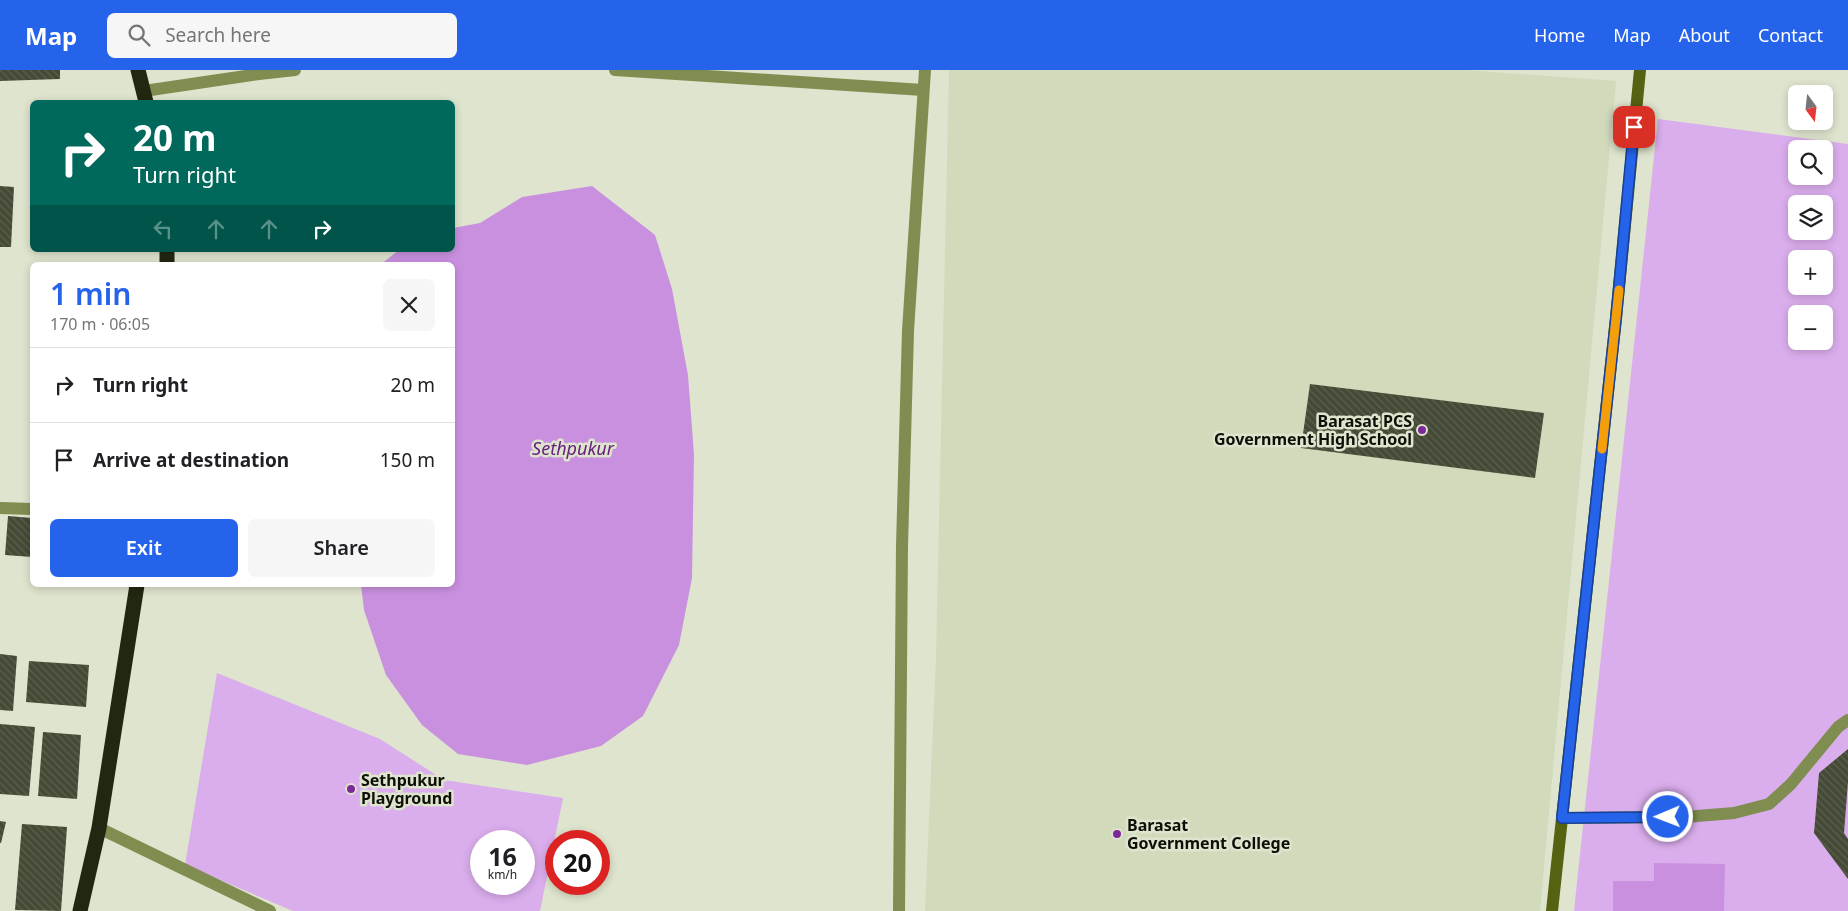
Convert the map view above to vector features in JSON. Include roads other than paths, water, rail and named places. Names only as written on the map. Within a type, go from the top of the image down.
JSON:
[{"type":"highway","points":[[138,70],[145,97]]},
{"type":"highway","points":[[80,911],[99,828],[138,587]]},
{"type":"street","points":[[145,97],[259,74],[295,70]]},
{"type":"street","points":[[615,70],[923,90]]},
{"type":"street","points":[[900,911],[902,546],[908,332],[925,70]]},
{"type":"street","points":[[1552,911],[1616,318],[1640,70]]},
{"type":"street","points":[[0,508],[30,509]]},
{"type":"street","points":[[1562,818],[1685,817],[1734,813],[1769,804],[1791,784],[1838,727],[1848,720]]},
{"type":"street","points":[[99,828],[270,911]]},
{"type":"water","name":"Sethpukur","points":[[592,186],[655,235],[672,289],[688,375],[694,455],[692,578],[679,645],[643,716],[601,746],[527,765],[458,754],[422,725],[386,675],[364,610],[361,587],[455,587],[455,262],[384,262],[396,252],[455,252],[455,228],[480,223],[522,197]]},
{"type":"water","points":[[1654,863],[1725,864],[1724,911],[1613,911],[1613,881],[1654,881]]},
{"type":"place","name":"Barasat PCS Government High School","points":[[1422,430]]},
{"type":"place","name":"Sethpukur Playground","points":[[351,789]]},
{"type":"place","name":"Barasat Government College","points":[[1117,834]]}]
